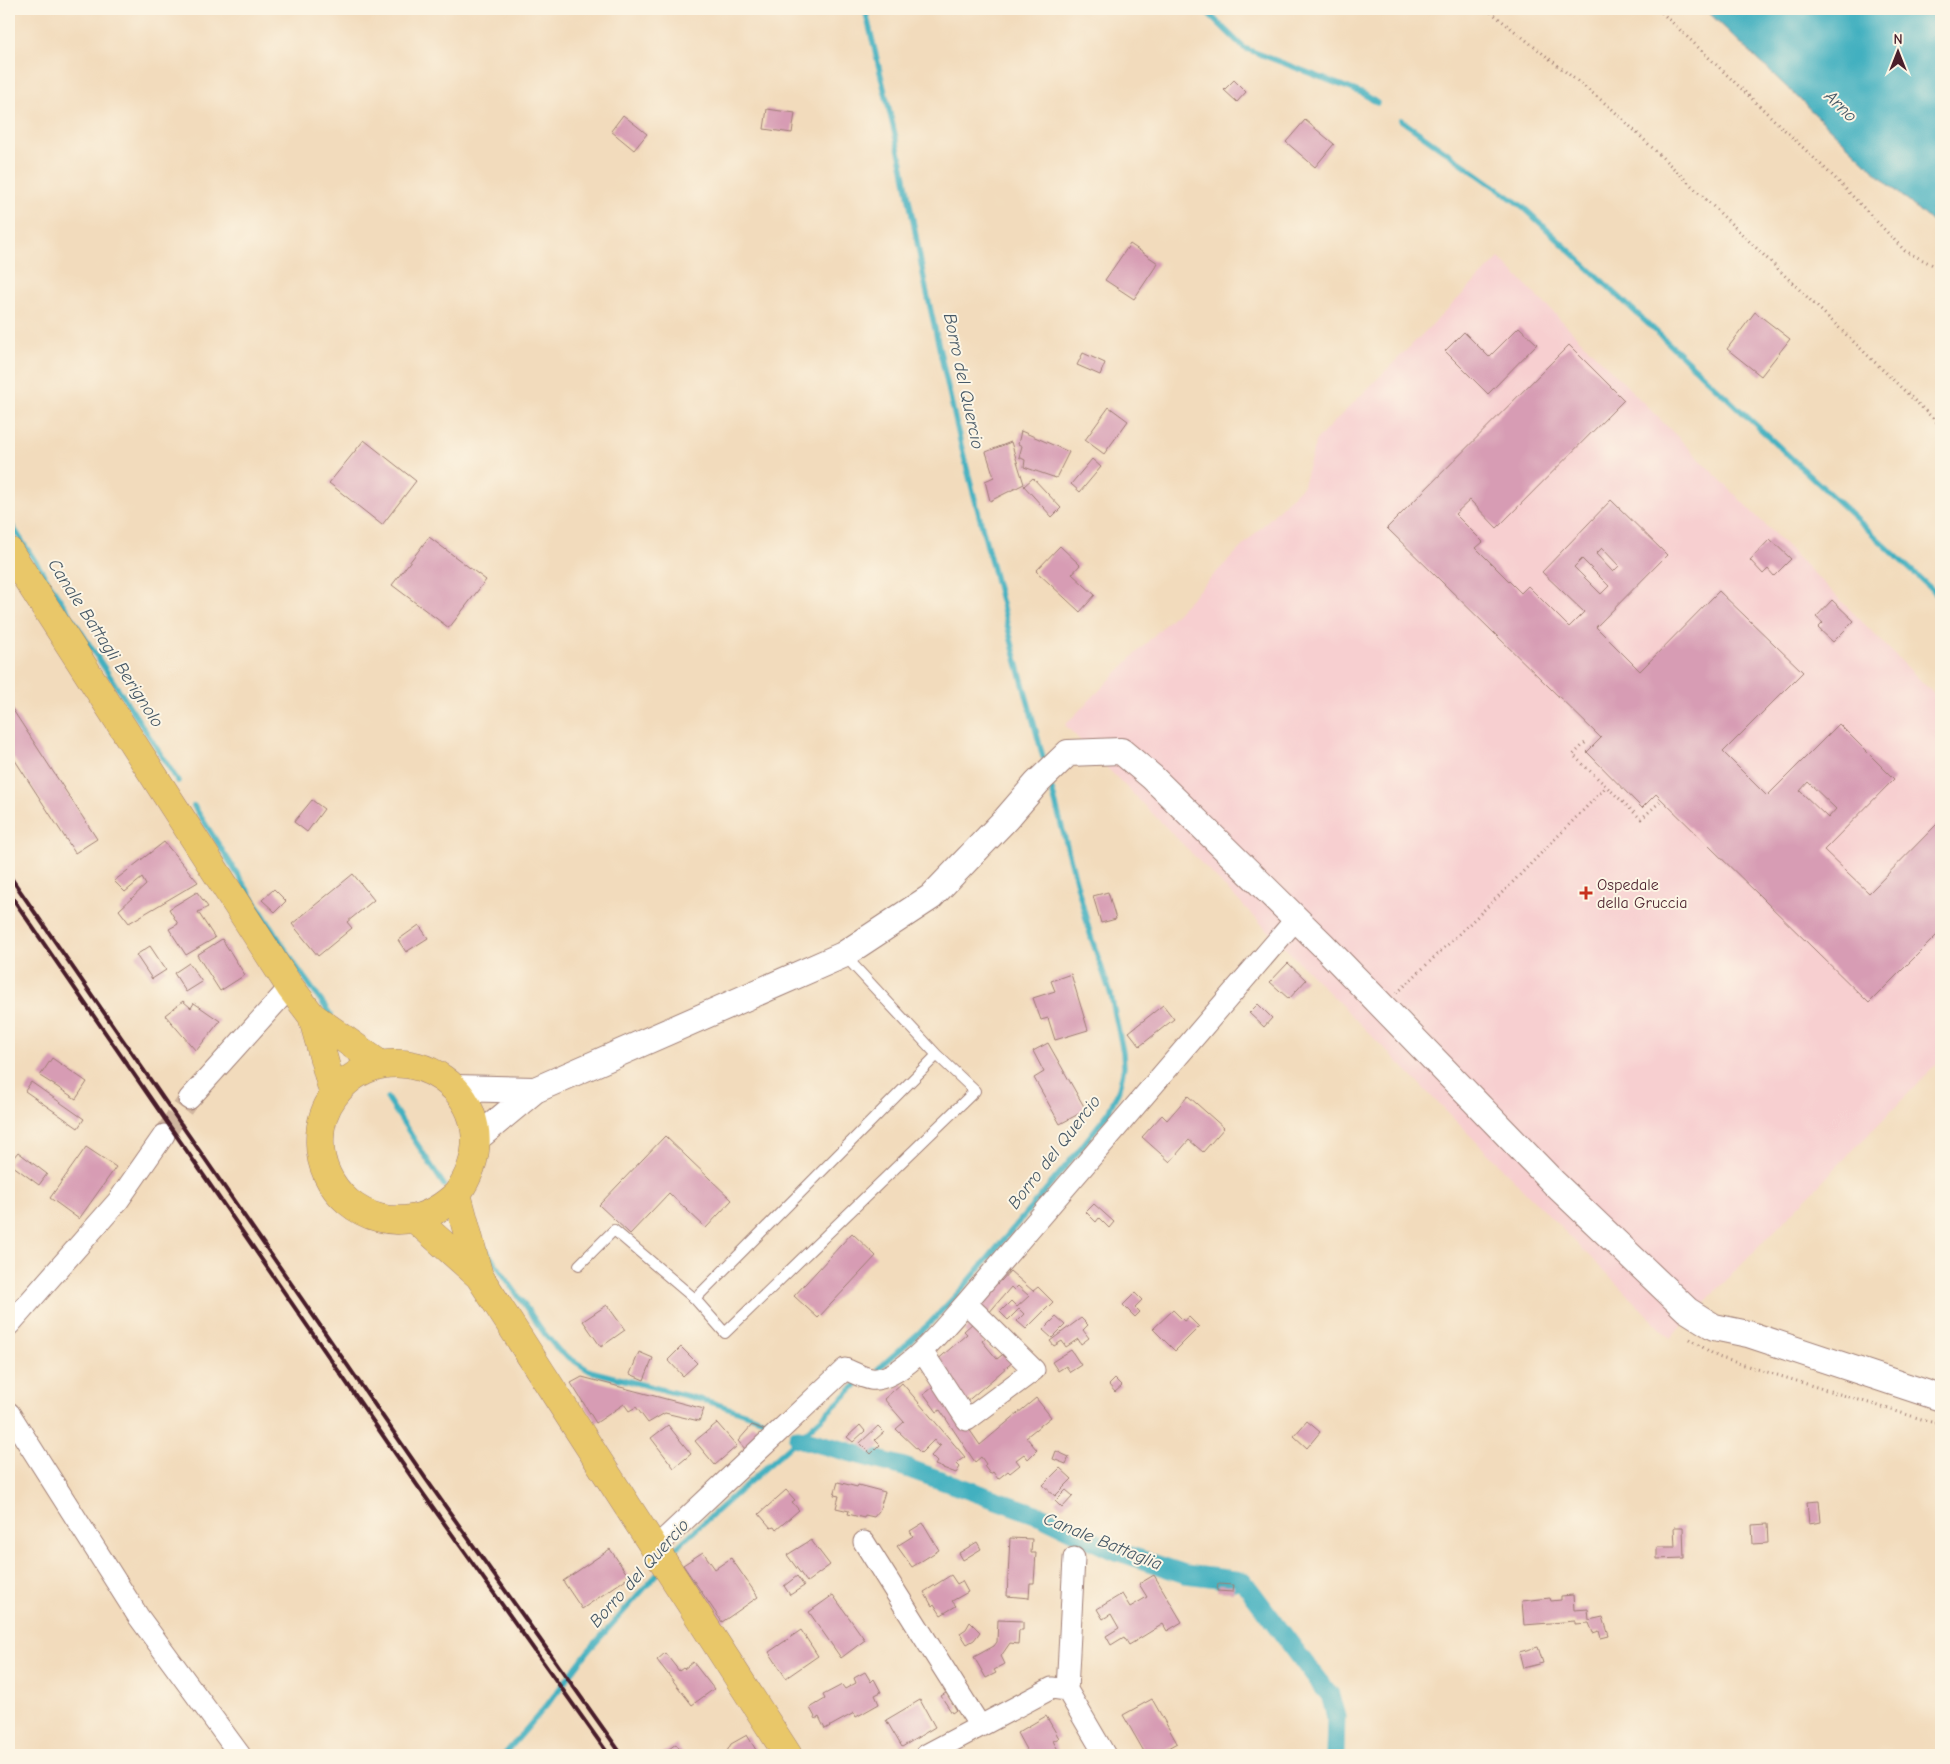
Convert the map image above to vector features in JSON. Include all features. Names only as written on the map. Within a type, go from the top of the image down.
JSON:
[{"type":"main road","points":[[9,551],[290,987],[312,1016],[381,1065]]},
{"type":"main road","points":[[312,1016],[334,1096]]},
{"type":"main road","points":[[403,1064],[422,1068],[437,1074],[455,1088],[463,1098],[473,1120],[476,1139],[475,1158],[467,1180],[457,1194],[447,1203],[433,1212],[414,1219],[391,1220],[372,1216],[355,1208],[337,1192],[328,1179],[322,1164],[319,1150],[320,1128],[326,1110],[334,1096],[346,1082],[365,1071],[381,1065],[403,1064]]},
{"type":"main road","points":[[457,1194],[479,1276]]},
{"type":"main road","points":[[414,1219],[479,1276],[788,1755]]},
{"type":"street","points":[[476,1139],[535,1090],[843,954],[932,897],[1006,820],[1037,783],[1068,753],[1121,751],[1152,776],[1296,919],[1554,1184],[1687,1310],[1714,1327],[1748,1334],[1941,1398]]},
{"type":"street","points":[[655,1548],[845,1369],[871,1379],[893,1375],[922,1351],[966,1303],[1296,919]]},
{"type":"street","points":[[189,1099],[290,987]]},
{"type":"street","points":[[455,1088],[535,1090]]},
{"type":"street","points":[[9,1325],[118,1201],[164,1134]]},
{"type":"street","points":[[922,1351],[967,1420],[1034,1370],[966,1303]]},
{"type":"street","points":[[9,1413],[138,1616],[240,1755]]},
{"type":"street","points":[[864,1542],[980,1726]]},
{"type":"street","points":[[1074,1558],[1067,1690],[1105,1755]]},
{"type":"street","points":[[926,1755],[1052,1688],[1067,1690]]},
{"type":"lane","points":[[579,1264],[614,1230],[695,1299],[725,1333],[975,1091],[937,1055],[843,954]]},
{"type":"lane","points":[[695,1299],[937,1055]]},
{"type":"path","points":[[1487,9],[1611,108],[1941,426]]},
{"type":"path","points":[[1658,9],[1838,181],[1905,251],[1941,269]]},
{"type":"path","points":[[1585,743],[1573,755],[1641,820],[1662,800]]},
{"type":"path","points":[[1382,1007],[1507,888],[1607,786]]},
{"type":"shaded area","name":"Ospedale della Gruccia","points":[[1499,258],[1941,701],[1941,1060],[1670,1338],[1065,725],[1303,485],[1316,440]]},
{"type":"water","name":"Arno","points":[[1705,9],[1941,9],[1941,230],[1886,182]]},
{"type":"building","points":[[1234,80],[1246,92],[1237,102],[1224,90]]},
{"type":"building","points":[[767,109],[795,113],[792,133],[764,129]]},
{"type":"building","points":[[623,115],[647,134],[634,150],[611,131]]},
{"type":"building","points":[[1305,120],[1334,144],[1315,167],[1286,142]]},
{"type":"building","points":[[1130,244],[1158,263],[1134,299],[1105,280]]},
{"type":"building","points":[[1755,312],[1790,339],[1761,376],[1727,349]]},
{"type":"building","points":[[1519,327],[1537,344],[1488,394],[1445,351],[1464,332],[1489,357]]},
{"type":"building","points":[[1569,345],[1624,400],[1497,528],[1470,500],[1455,514],[1483,542],[1476,548],[1521,593],[1528,586],[1569,627],[1584,612],[1542,572],[1611,500],[1667,555],[1596,627],[1640,671],[1719,591],[1803,672],[1723,752],[1767,796],[1839,724],[1894,779],[1824,850],[1869,893],[1938,823],[1941,826],[1941,931],[1869,1003],[1656,794],[1642,808],[1587,752],[1601,738],[1387,528]],"holes":[[[1602,548],[1619,566],[1613,572],[1596,554]],[[1582,559],[1609,586],[1601,594],[1574,567]],[[1808,782],[1836,809],[1828,818],[1800,791]]]},
{"type":"building","points":[[1083,353],[1105,363],[1100,375],[1077,365]]},
{"type":"building","points":[[1109,407],[1128,421],[1104,454],[1085,440]]},
{"type":"building","points":[[1021,431],[1069,452],[1056,478],[1024,467],[1025,460],[1019,457],[1022,446],[1018,444]]},
{"type":"building","points":[[364,440],[416,481],[382,525],[329,483]]},
{"type":"building","points":[[1011,442],[1024,484],[990,501],[985,481],[994,477],[986,452]]},
{"type":"building","points":[[1092,459],[1101,467],[1080,492],[1071,484]]},
{"type":"building","points":[[1033,478],[1061,508],[1052,517],[1024,486]]},
{"type":"building","points":[[429,537],[486,580],[449,628],[392,585]]},
{"type":"building","points":[[1770,539],[1791,559],[1774,576],[1768,569],[1763,574],[1750,560]]},
{"type":"building","points":[[1060,546],[1080,565],[1072,574],[1095,595],[1080,612],[1036,571]]},
{"type":"building","points":[[1832,600],[1854,621],[1833,642],[1818,628],[1823,623],[1816,617]]},
{"type":"building","points":[[9,704],[97,839],[75,853],[9,751]]},
{"type":"building","points":[[312,800],[324,809],[307,832],[294,822]]},
{"type":"building","points":[[164,842],[198,882],[129,923],[119,910],[146,885],[142,878],[125,892],[114,881]]},
{"type":"building","points":[[353,874],[374,900],[347,922],[352,928],[318,956],[292,924]]},
{"type":"building","points":[[274,889],[286,901],[275,912],[262,900]]},
{"type":"building","points":[[197,892],[208,907],[198,912],[215,938],[186,955],[169,929],[178,924],[169,909]]},
{"type":"building","points":[[1108,892],[1116,919],[1101,923],[1093,896]]},
{"type":"building","points":[[419,925],[428,938],[406,952],[398,940]]},
{"type":"building","points":[[222,939],[245,975],[220,991],[197,955]]},
{"type":"building","points":[[150,946],[166,970],[152,979],[136,955]]},
{"type":"building","points":[[189,963],[202,982],[186,992],[174,973]]},
{"type":"building","points":[[1288,963],[1306,980],[1289,999],[1270,982]]},
{"type":"building","points":[[1071,974],[1088,1030],[1055,1040],[1048,1018],[1041,1020],[1033,998],[1055,991],[1051,981]]},
{"type":"building","points":[[183,1001],[191,1008],[194,1003],[220,1021],[196,1051],[165,1015]]},
{"type":"building","points":[[1258,1004],[1272,1018],[1264,1027],[1249,1013]]},
{"type":"building","points":[[1163,1005],[1174,1019],[1140,1046],[1129,1032]]},
{"type":"building","points":[[1048,1043],[1086,1110],[1060,1124],[1034,1078],[1044,1072],[1033,1051]]},
{"type":"building","points":[[52,1058],[87,1082],[76,1099],[40,1076]]},
{"type":"building","points":[[31,1082],[84,1119],[78,1128],[25,1091]]},
{"type":"building","points":[[1188,1096],[1224,1128],[1203,1152],[1189,1140],[1170,1162],[1142,1137],[1162,1115],[1167,1120]]},
{"type":"building","points":[[665,1136],[732,1200],[706,1228],[669,1193],[630,1234],[599,1205]]},
{"type":"building","points":[[86,1147],[116,1167],[79,1219],[50,1198]]},
{"type":"building","points":[[18,1152],[47,1174],[39,1185],[9,1163]]},
{"type":"building","points":[[1094,1204],[1114,1222],[1109,1228],[1099,1218],[1096,1222],[1086,1212]]},
{"type":"building","points":[[852,1233],[876,1256],[818,1318],[794,1296]]},
{"type":"building","points":[[1010,1271],[1033,1291],[1038,1287],[1053,1302],[1026,1329],[1017,1321],[1024,1314],[1019,1309],[1008,1320],[1000,1312],[1011,1301],[1017,1307],[1029,1296],[1018,1286],[1014,1290],[1011,1287],[988,1314],[974,1301],[995,1276],[1001,1281]]},
{"type":"building","points":[[1135,1293],[1142,1300],[1135,1307],[1140,1312],[1135,1317],[1123,1305]]},
{"type":"building","points":[[607,1305],[625,1330],[601,1347],[583,1321]]},
{"type":"building","points":[[1173,1310],[1184,1321],[1189,1317],[1199,1327],[1175,1351],[1153,1329]]},
{"type":"building","points":[[1056,1317],[1065,1325],[1052,1338],[1043,1330]]},
{"type":"building","points":[[1081,1318],[1088,1325],[1083,1330],[1089,1338],[1081,1344],[1078,1339],[1066,1347],[1062,1341],[1054,1346],[1050,1341]]},
{"type":"building","points":[[973,1323],[990,1334],[982,1341],[997,1359],[1007,1351],[1015,1360],[964,1404],[935,1362],[967,1334],[964,1331]]},
{"type":"building","points":[[681,1347],[697,1363],[683,1376],[668,1360]]},
{"type":"building","points":[[1071,1350],[1081,1365],[1070,1372],[1066,1366],[1058,1371],[1052,1362]]},
{"type":"building","points":[[639,1352],[653,1358],[644,1380],[630,1374]]},
{"type":"building","points":[[582,1377],[704,1409],[699,1421],[665,1413],[648,1423],[636,1407],[629,1411],[624,1404],[596,1423],[571,1383]]},
{"type":"building","points":[[1115,1379],[1122,1386],[1115,1392],[1109,1385]]},
{"type":"building","points":[[902,1383],[965,1457],[956,1463],[960,1467],[956,1473],[935,1465],[937,1462],[931,1456],[941,1445],[940,1444],[939,1446],[934,1440],[921,1453],[896,1429],[904,1422],[884,1399]]},
{"type":"building","points":[[938,1384],[980,1445],[1036,1398],[1051,1417],[1026,1437],[1037,1450],[1028,1459],[1024,1454],[1016,1460],[1020,1465],[1010,1473],[1008,1471],[998,1479],[993,1472],[990,1474],[984,1466],[986,1464],[981,1457],[975,1462],[940,1410],[937,1412],[924,1394]]},
{"type":"building","points":[[1307,1421],[1320,1432],[1307,1448],[1294,1436]]},
{"type":"building","points":[[717,1423],[737,1446],[715,1465],[695,1441]]},
{"type":"building","points":[[668,1425],[691,1454],[674,1468],[651,1438]]},
{"type":"building","points":[[752,1425],[768,1431],[746,1450],[738,1441]]},
{"type":"building","points":[[860,1425],[865,1431],[853,1442],[847,1437]]},
{"type":"building","points":[[878,1426],[884,1432],[875,1440],[880,1445],[871,1454],[860,1443]]},
{"type":"building","points":[[1056,1451],[1069,1457],[1066,1464],[1053,1459]]},
{"type":"building","points":[[1060,1468],[1072,1479],[1055,1496],[1043,1485]]},
{"type":"building","points":[[838,1482],[885,1492],[879,1511],[874,1517],[865,1515],[864,1518],[848,1514],[849,1511],[836,1508],[839,1496],[834,1495]]},
{"type":"building","points":[[786,1490],[795,1500],[792,1502],[799,1510],[776,1530],[774,1527],[771,1528],[759,1514]]},
{"type":"building","points":[[1066,1490],[1073,1496],[1062,1508],[1055,1501]]},
{"type":"building","points":[[1819,1501],[1821,1522],[1809,1524],[1807,1502]]},
{"type":"building","points":[[923,1523],[939,1550],[912,1567],[897,1546],[913,1536],[910,1531]]},
{"type":"building","points":[[1767,1524],[1768,1543],[1753,1544],[1752,1525]]},
{"type":"building","points":[[1674,1527],[1683,1527],[1684,1558],[1657,1559],[1657,1547],[1675,1547]]},
{"type":"building","points":[[1010,1538],[1032,1539],[1031,1553],[1036,1553],[1034,1583],[1030,1583],[1029,1598],[1007,1596]]},
{"type":"building","points":[[811,1540],[830,1565],[807,1582],[787,1555]]},
{"type":"building","points":[[977,1542],[981,1549],[963,1560],[959,1553]]},
{"type":"building","points":[[610,1549],[629,1577],[582,1609],[563,1581]]},
{"type":"building","points":[[703,1552],[715,1569],[731,1558],[758,1597],[722,1622],[683,1565]]},
{"type":"building","points":[[951,1575],[957,1584],[962,1581],[968,1592],[952,1601],[956,1606],[941,1615],[934,1604],[932,1606],[924,1592]]},
{"type":"building","points":[[1154,1575],[1182,1622],[1167,1631],[1163,1624],[1129,1645],[1124,1637],[1111,1645],[1106,1636],[1119,1628],[1111,1614],[1103,1619],[1097,1609],[1122,1594],[1130,1607],[1147,1597],[1139,1584]]},
{"type":"building","points":[[797,1576],[804,1586],[790,1595],[784,1586]]},
{"type":"building","points":[[1218,1584],[1234,1585],[1233,1592],[1217,1591]]},
{"type":"building","points":[[833,1595],[865,1640],[841,1658],[809,1612]]},
{"type":"building","points":[[1573,1595],[1574,1610],[1588,1609],[1589,1620],[1603,1617],[1609,1636],[1601,1638],[1599,1631],[1593,1633],[1589,1623],[1575,1624],[1575,1621],[1524,1625],[1522,1601],[1550,1598],[1551,1601],[1561,1600],[1561,1596]]},
{"type":"building","points":[[998,1620],[1023,1621],[1023,1630],[1019,1630],[1018,1644],[1010,1643],[1001,1656],[1005,1664],[994,1670],[996,1673],[986,1678],[974,1657],[994,1646],[997,1642]]},
{"type":"building","points":[[970,1622],[980,1632],[974,1640],[967,1644],[960,1633],[966,1629]]},
{"type":"building","points":[[801,1630],[818,1656],[786,1678],[769,1652]]},
{"type":"building","points":[[1538,1647],[1543,1663],[1523,1668],[1519,1652]]},
{"type":"building","points":[[665,1653],[679,1671],[693,1662],[714,1689],[692,1705],[657,1660]]},
{"type":"building","points":[[865,1672],[871,1682],[874,1679],[881,1692],[875,1695],[879,1704],[856,1717],[854,1713],[825,1729],[819,1717],[816,1719],[810,1708],[825,1699],[823,1695],[842,1685],[845,1689],[856,1683],[854,1678]]},
{"type":"building","points":[[949,1691],[959,1708],[952,1713],[941,1696]]},
{"type":"building","points":[[1152,1699],[1177,1743],[1155,1755],[1146,1755],[1123,1715]]},
{"type":"building","points":[[920,1700],[935,1727],[902,1747],[886,1720]]},
{"type":"building","points":[[1046,1716],[1059,1738],[1053,1741],[1061,1755],[1029,1755],[1017,1733]]},
{"type":"building","points":[[747,1735],[759,1755],[727,1755],[726,1753],[731,1744]]},
{"type":"building","points":[[676,1744],[684,1755],[660,1755],[669,1749]]},
{"type":"waterway","name":"Borro del Quercio","points":[[865,9],[903,168],[926,289],[961,445],[1043,757]]},
{"type":"waterway","points":[[1204,9],[1244,48],[1364,94],[1377,103]]},
{"type":"waterway","points":[[1401,120],[1522,206],[1941,598]]},
{"type":"waterway","name":"Canale Battagli Berignolo","points":[[9,521],[178,781]]},
{"type":"waterway","name":"Borro del Quercio","points":[[879,1368],[930,1323],[963,1288],[1108,1113],[1119,1089],[1124,1067],[1123,1052],[1111,995],[1091,937],[1052,790]]},
{"type":"waterway","name":"Canale Battagli Berignolo","points":[[194,806],[294,963],[331,1015]]},
{"type":"waterway","name":"Canale Battagli Berignolo","points":[[387,1098],[444,1185]]},
{"type":"waterway","name":"Canale Battagli Berignolo","points":[[482,1244],[544,1333],[560,1352],[590,1371],[714,1403],[767,1421],[776,1427]]},
{"type":"waterway","name":"Borro del Quercio","points":[[670,1557],[676,1548],[698,1527],[812,1427],[856,1385]]},
{"type":"waterway","name":"Canale Battaglia","points":[[798,1438],[904,1467],[1041,1516],[1110,1549],[1185,1574],[1243,1581],[1330,1695],[1336,1717],[1335,1755]]},
{"type":"waterway","name":"Borro del Quercio","points":[[504,1755],[547,1705],[589,1650],[661,1570]]},
{"type":"tunnel","points":[[164,1135],[189,1099]]},
{"type":"railway","points":[[9,875],[426,1479],[622,1755]]},
{"type":"railway","points":[[9,893],[417,1485],[609,1755]]},
{"type":"place","name":"Ospedale della Gruccia","points":[[1586,893]]}]
